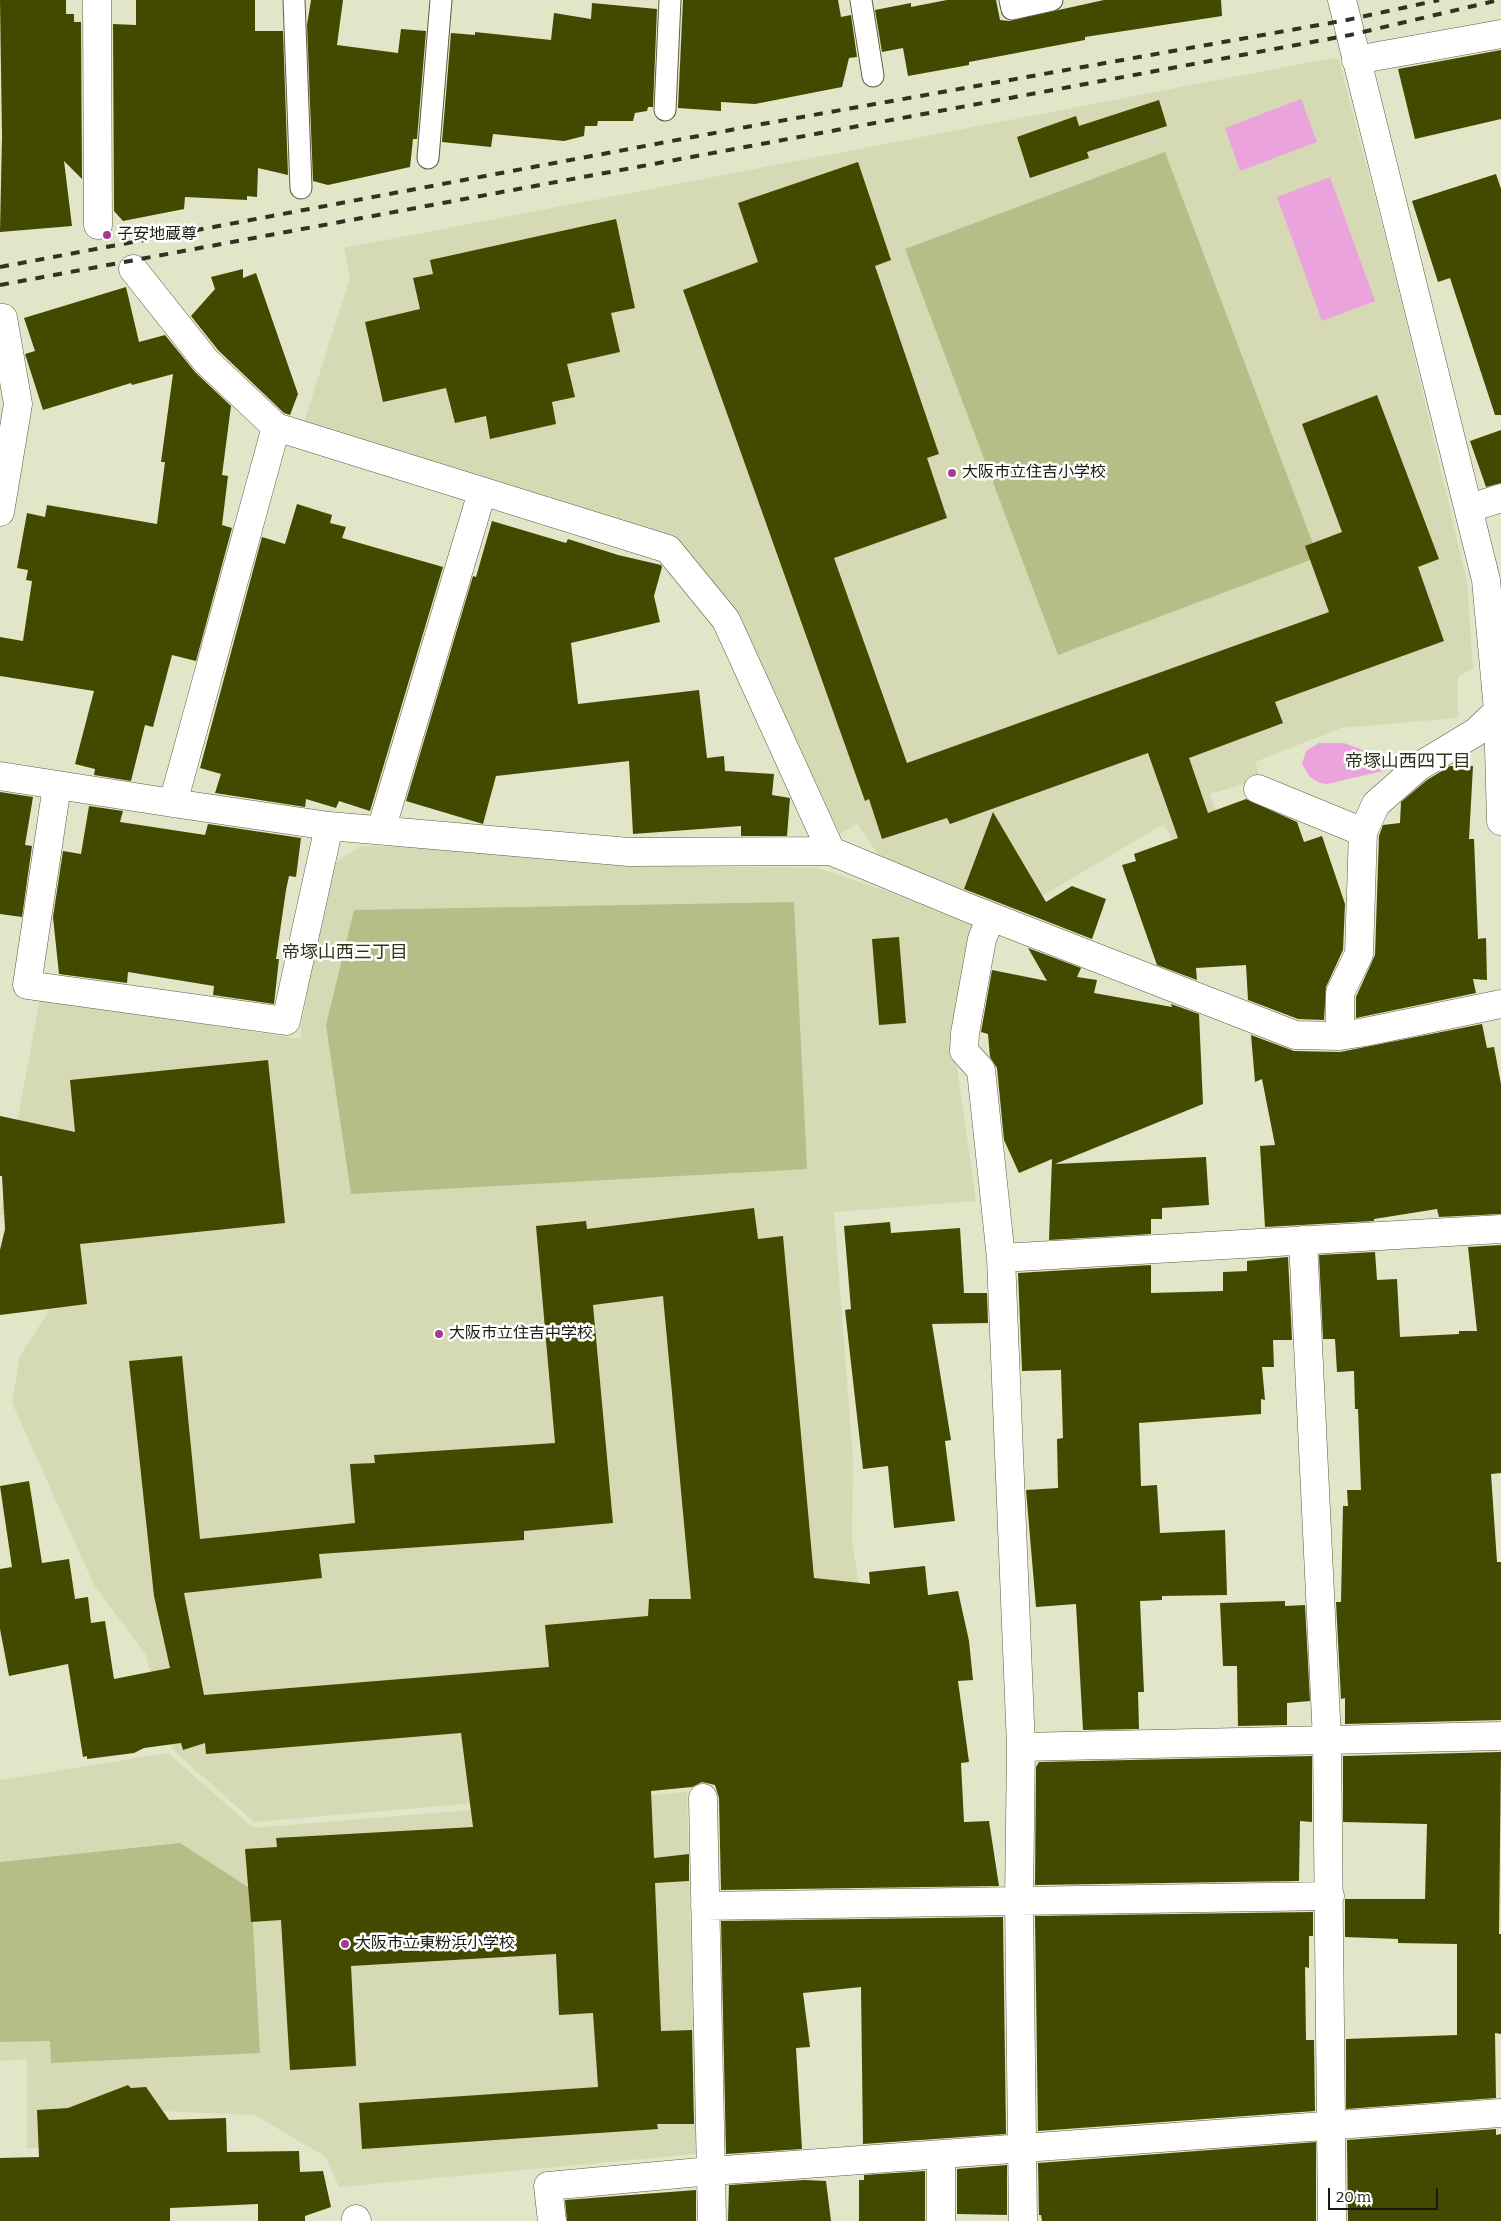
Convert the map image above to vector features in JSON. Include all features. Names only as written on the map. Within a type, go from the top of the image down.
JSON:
[{"type":"street","points":[[97,0],[98,225]]},
{"type":"street","points":[[1342,0],[1455,459],[1470,508],[1486,580],[1500,709],[1501,821]]},
{"type":"street","points":[[1356,60],[1501,34]]},
{"type":"street","points":[[132,268],[206,361],[276,427],[668,549],[726,620],[831,852]]},
{"type":"street","points":[[0,318],[3,318],[18,404],[0,512]]},
{"type":"street","points":[[174,803],[276,427]]},
{"type":"street","points":[[381,830],[482,492]]},
{"type":"street","points":[[1470,508],[1501,498]]},
{"type":"street","points":[[1340,1036],[1340,993],[1359,954],[1363,832],[1376,804],[1418,767],[1476,732],[1500,709]]},
{"type":"street","points":[[0,776],[329,826],[629,852],[831,852],[991,917],[1295,1035],[1340,1036],[1501,1004]]},
{"type":"street","points":[[57,786],[27,985],[286,1021],[329,826]]},
{"type":"street","points":[[1258,790],[1363,832]]},
{"type":"street","points":[[991,917],[982,939],[965,1033],[964,1051],[981,1070],[1001,1258],[1021,1747],[1019,1901],[1024,2221]]},
{"type":"street","points":[[1001,1258],[1501,1229]]},
{"type":"street","points":[[1303,1240],[1327,1740],[1332,2221]]},
{"type":"street","points":[[1021,1747],[1501,1736]]},
{"type":"street","points":[[703,1798],[712,2221]]},
{"type":"street","points":[[705,1906],[1330,1896]]},
{"type":"street","points":[[552,2221],[548,2186],[711,2171],[942,2156],[1331,2124],[1501,2113]]},
{"type":"street","points":[[941,2221],[942,2156]]},
{"type":"lane","points":[[294,0],[301,188]]},
{"type":"lane","points":[[428,158],[441,0]]},
{"type":"lane","points":[[665,110],[670,0]]},
{"type":"lane","points":[[861,0],[872,76]]},
{"type":"lane","points":[[1010,0],[1012,9],[1052,0]]},
{"type":"shaded area","name":"大阪市立住吉小学校","points":[[1332,58],[1339,60],[1400,296],[1467,582],[1473,668],[1458,677],[1458,718],[1341,728],[1255,762],[1260,779],[1210,794],[1221,828],[1174,844],[1164,824],[1013,913],[880,857],[857,824],[840,834],[735,610],[674,543],[304,422],[350,278],[344,248]]},
{"type":"shaded area","points":[[1301,99],[1317,142],[1240,171],[1225,128]]},
{"type":"shaded area","points":[[1165,152],[1318,557],[1058,655],[905,249]]},
{"type":"shaded area","points":[[1330,177],[1375,301],[1322,321],[1277,197]]},
{"type":"shaded area","points":[[1319,743],[1344,743],[1376,755],[1387,770],[1327,784],[1320,783],[1310,777],[1302,764],[1306,751]]},
{"type":"shaded area","name":"大阪市立住吉中学校","points":[[361,846],[435,848],[625,865],[818,868],[977,922],[953,1039],[976,1201],[834,1212],[853,1459],[852,1541],[889,1768],[254,1822],[173,1750],[145,1653],[94,1585],[12,1403],[20,1356],[48,1312],[51,1217],[0,1215],[40,999],[301,1039],[301,1027],[329,867]]},
{"type":"shaded area","points":[[794,902],[807,1169],[351,1194],[326,1025],[354,910]]},
{"type":"shaded area","name":"大阪市立東粉浜小学校","points":[[168,1753],[253,1828],[687,1792],[696,2154],[339,2187],[326,2157],[255,2115],[162,2111],[96,2147],[27,2148],[27,2059],[0,2061],[0,1780]]},
{"type":"shaded area","points":[[180,1843],[251,1889],[260,2053],[51,2063],[50,2041],[0,2042],[0,1862]]},
{"type":"building","points":[[0,0],[66,0],[66,14],[74,14],[74,22],[81,22],[82,179],[64,161],[72,226],[0,232],[2,136]]},
{"type":"building","points":[[136,0],[255,0],[255,31],[283,31],[288,175],[258,168],[257,197],[247,196],[247,200],[185,197],[184,209],[123,221],[114,211],[113,24],[136,25]]},
{"type":"building","points":[[311,0],[343,0],[337,45],[398,53],[401,29],[426,31],[417,139],[413,139],[410,167],[328,185],[313,181],[307,25]]},
{"type":"building","points":[[683,0],[838,0],[841,17],[851,15],[857,57],[849,58],[842,87],[755,104],[721,102],[721,111],[678,108]]},
{"type":"building","points":[[947,0],[996,0],[1000,20],[1009,21],[1104,0],[1221,0],[1222,16],[1085,37],[1085,40],[969,62],[969,65],[908,76],[903,48],[882,52],[875,10],[911,3],[911,7]]},
{"type":"building","points":[[592,3],[657,9],[653,107],[648,107],[647,111],[635,113],[633,121],[598,121],[597,126],[585,126],[584,136],[564,141],[493,134],[491,147],[442,142],[451,33],[475,35],[475,32],[551,40],[554,13],[591,19]]},
{"type":"building","points":[[1501,50],[1501,119],[1415,139],[1398,69]]},
{"type":"building","points":[[1159,100],[1167,126],[1087,152],[1089,158],[1030,178],[1017,137],[1076,116],[1079,126]]},
{"type":"building","points":[[858,162],[891,260],[875,266],[939,454],[927,458],[947,518],[834,558],[907,763],[1329,612],[1305,546],[1342,532],[1302,424],[1377,395],[1439,559],[1418,567],[1444,641],[1275,702],[1283,723],[1189,758],[1208,813],[1246,799],[1297,822],[1304,842],[1322,836],[1345,904],[1343,950],[1326,987],[1324,1020],[1298,1019],[1248,1000],[1246,965],[1196,968],[1197,980],[1157,965],[1122,865],[1136,861],[1134,854],[1178,838],[1148,753],[950,824],[947,818],[882,839],[869,799],[865,801],[683,290],[758,262],[738,203]]},
{"type":"building","points":[[1496,174],[1501,189],[1501,415],[1495,415],[1450,278],[1438,282],[1412,201]]},
{"type":"building","points":[[616,219],[635,308],[611,313],[620,352],[567,364],[575,397],[552,402],[556,424],[490,439],[486,416],[455,423],[446,388],[383,402],[365,322],[420,309],[413,278],[433,274],[430,260]]},
{"type":"building","points":[[243,269],[243,278],[256,273],[298,394],[290,415],[284,413],[218,350],[191,316],[215,289],[211,277]]},
{"type":"building","points":[[126,287],[139,342],[165,335],[195,372],[231,406],[222,475],[228,476],[222,525],[232,528],[196,661],[172,655],[153,727],[145,725],[131,781],[94,775],[95,769],[75,764],[94,691],[0,676],[0,637],[23,641],[32,581],[26,580],[28,570],[17,568],[27,513],[45,517],[47,505],[157,524],[165,462],[161,462],[173,374],[132,385],[131,383],[43,410],[25,354],[35,351],[24,318]]},
{"type":"building","points":[[1501,430],[1501,483],[1486,487],[1470,441]]},
{"type":"building","points":[[297,504],[332,515],[330,523],[346,527],[342,538],[443,567],[370,811],[339,801],[336,808],[306,799],[305,807],[215,793],[221,774],[200,768],[262,537],[285,544]]},
{"type":"building","points":[[492,521],[566,543],[568,539],[618,555],[661,565],[654,596],[660,622],[571,643],[578,704],[699,690],[707,758],[724,756],[725,771],[774,774],[772,795],[790,798],[787,836],[741,836],[741,826],[633,834],[629,761],[496,776],[483,824],[406,801],[473,576],[476,577]]},
{"type":"building","points":[[1450,766],[1473,766],[1469,839],[1474,839],[1478,939],[1486,938],[1487,980],[1473,979],[1476,993],[1356,1018],[1356,997],[1375,955],[1379,836],[1383,825],[1400,823],[1401,802],[1427,780]]},
{"type":"building","points":[[0,792],[33,797],[25,845],[32,846],[22,917],[0,914]]},
{"type":"building","points":[[89,806],[123,811],[120,822],[205,835],[208,824],[301,838],[296,877],[289,876],[286,890],[276,959],[279,959],[274,1004],[213,995],[214,986],[128,972],[127,983],[59,974],[53,917],[63,851],[81,854]]},
{"type":"building","points":[[993,812],[1046,902],[1072,886],[1106,899],[1092,939],[964,889]]},
{"type":"building","points":[[899,937],[906,1023],[879,1025],[872,939]]},
{"type":"building","points":[[1028,948],[1081,968],[1077,977],[1097,980],[1094,993],[1172,1007],[1171,1004],[1199,1014],[1203,1104],[1055,1164],[1206,1157],[1209,1205],[1162,1208],[1162,1219],[1151,1219],[1151,1234],[1049,1240],[1052,1159],[1019,1173],[1004,1140],[997,1068],[990,1057],[988,1034],[981,1032],[992,970],[1047,981]]},
{"type":"building","points":[[1482,1024],[1487,1048],[1494,1047],[1501,1084],[1501,1214],[1439,1217],[1437,1209],[1374,1219],[1374,1221],[1265,1227],[1260,1146],[1275,1145],[1262,1079],[1255,1082],[1251,1035],[1294,1051],[1340,1052]]},
{"type":"building","points":[[268,1060],[285,1223],[80,1244],[87,1304],[0,1315],[0,1250],[5,1229],[2,1176],[0,1176],[0,1116],[75,1132],[70,1080]]},
{"type":"building","points":[[754,1208],[758,1239],[783,1236],[814,1578],[870,1584],[869,1572],[925,1566],[928,1595],[958,1591],[969,1641],[973,1680],[958,1681],[969,1762],[961,1763],[964,1822],[989,1821],[999,1886],[721,1890],[719,1798],[715,1785],[702,1782],[692,1787],[651,1791],[654,1858],[689,1854],[689,1881],[655,1883],[661,2031],[692,2030],[694,2124],[657,2124],[658,2129],[362,2149],[359,2103],[598,2087],[593,2013],[559,2015],[556,1954],[351,1966],[356,2066],[290,2070],[281,1920],[251,1922],[245,1849],[277,1847],[276,1838],[473,1827],[461,1733],[206,1754],[205,1743],[183,1750],[181,1743],[144,1748],[134,1753],[87,1759],[87,1756],[83,1757],[68,1664],[9,1676],[0,1629],[0,1569],[12,1567],[0,1486],[29,1481],[42,1563],[69,1559],[75,1599],[88,1597],[91,1623],[105,1621],[114,1679],[170,1668],[154,1596],[129,1361],[182,1356],[200,1539],[355,1523],[350,1464],[375,1463],[374,1455],[555,1443],[536,1226],[586,1221],[587,1229]],"holes":[[[663,1296],[691,1599],[649,1599],[648,1616],[545,1625],[549,1667],[204,1695],[184,1593],[322,1578],[319,1554],[524,1540],[524,1531],[613,1523],[593,1305]]]},
{"type":"building","points":[[890,1222],[891,1233],[960,1228],[964,1293],[987,1293],[988,1323],[932,1324],[951,1440],[945,1441],[955,1521],[894,1528],[888,1466],[863,1469],[845,1310],[851,1309],[844,1226]]},
{"type":"building","points":[[1501,1245],[1501,1473],[1491,1474],[1497,1562],[1501,1562],[1501,1720],[1345,1724],[1345,1698],[1341,1699],[1336,1602],[1341,1602],[1343,1506],[1348,1506],[1347,1490],[1361,1490],[1358,1409],[1355,1409],[1354,1371],[1337,1372],[1335,1339],[1323,1339],[1319,1255],[1375,1252],[1377,1280],[1397,1279],[1400,1337],[1459,1334],[1459,1331],[1477,1331],[1468,1247]]},
{"type":"building","points":[[1288,1257],[1292,1340],[1273,1340],[1274,1367],[1262,1367],[1265,1400],[1261,1399],[1261,1414],[1139,1423],[1141,1486],[1157,1485],[1160,1533],[1225,1530],[1227,1595],[1162,1596],[1162,1600],[1140,1601],[1144,1692],[1138,1692],[1139,1729],[1083,1730],[1076,1604],[1036,1607],[1026,1490],[1058,1488],[1057,1439],[1063,1438],[1061,1370],[1022,1371],[1018,1273],[1151,1265],[1151,1293],[1223,1291],[1223,1272],[1247,1271],[1247,1261]]},
{"type":"building","points":[[1285,1601],[1285,1606],[1305,1605],[1310,1701],[1287,1703],[1287,1725],[1238,1726],[1237,1666],[1223,1666],[1220,1603]]},
{"type":"building","points":[[1501,1752],[1499,1934],[1501,1934],[1501,2034],[1495,2033],[1496,2098],[1346,2109],[1346,2039],[1457,2035],[1457,1944],[1398,1943],[1398,1939],[1345,1937],[1345,1899],[1425,1899],[1427,1824],[1343,1822],[1343,1756]]},
{"type":"building","points":[[1312,1756],[1312,1822],[1300,1821],[1299,1881],[1035,1885],[1036,1767],[1039,1762]]},
{"type":"building","points":[[1313,1912],[1313,1936],[1309,1936],[1309,1968],[1305,1967],[1306,2040],[1314,2040],[1315,2111],[1038,2131],[1035,1916]]},
{"type":"building","points":[[1003,1917],[1006,2134],[863,2144],[861,1987],[803,1993],[810,2047],[796,2048],[802,2149],[726,2154],[721,1921]]},
{"type":"building","points":[[128,2085],[131,2088],[146,2087],[169,2120],[226,2118],[227,2152],[299,2151],[300,2172],[323,2171],[331,2207],[305,2216],[305,2221],[258,2221],[258,2204],[170,2208],[170,2221],[0,2221],[0,2158],[39,2157],[37,2110],[68,2108]]},
{"type":"building","points":[[1496,2129],[1496,2135],[1501,2134],[1501,2221],[1348,2221],[1347,2140]]},
{"type":"building","points":[[1316,2142],[1316,2221],[1042,2221],[1041,2215],[1039,2215],[1038,2163]]},
{"type":"building","points":[[1007,2165],[1007,2215],[957,2214],[957,2169]]},
{"type":"building","points":[[925,2171],[925,2221],[859,2221],[859,2180],[864,2180],[864,2175]]},
{"type":"building","points":[[804,2180],[826,2181],[831,2221],[728,2221],[729,2185]]},
{"type":"building","points":[[696,2190],[696,2221],[567,2221],[565,2200]]},
{"type":"railway","points":[[0,267],[757,125],[1347,20],[1439,0]]},
{"type":"railway","points":[[0,285],[1350,35],[1499,0]]},
{"type":"place","name":"子安地蔵尊","points":[[107,235]]},
{"type":"place","name":"大阪市立住吉小学校","points":[[952,473]]},
{"type":"place","name":"大阪市立住吉中学校","points":[[439,1334]]},
{"type":"place","name":"大阪市立東粉浜小学校","points":[[345,1944]]},
{"type":"district","name":"帝塚山西四丁目","points":[[1408,762]]},
{"type":"district","name":"帝塚山西三丁目","points":[[345,953]]}]
